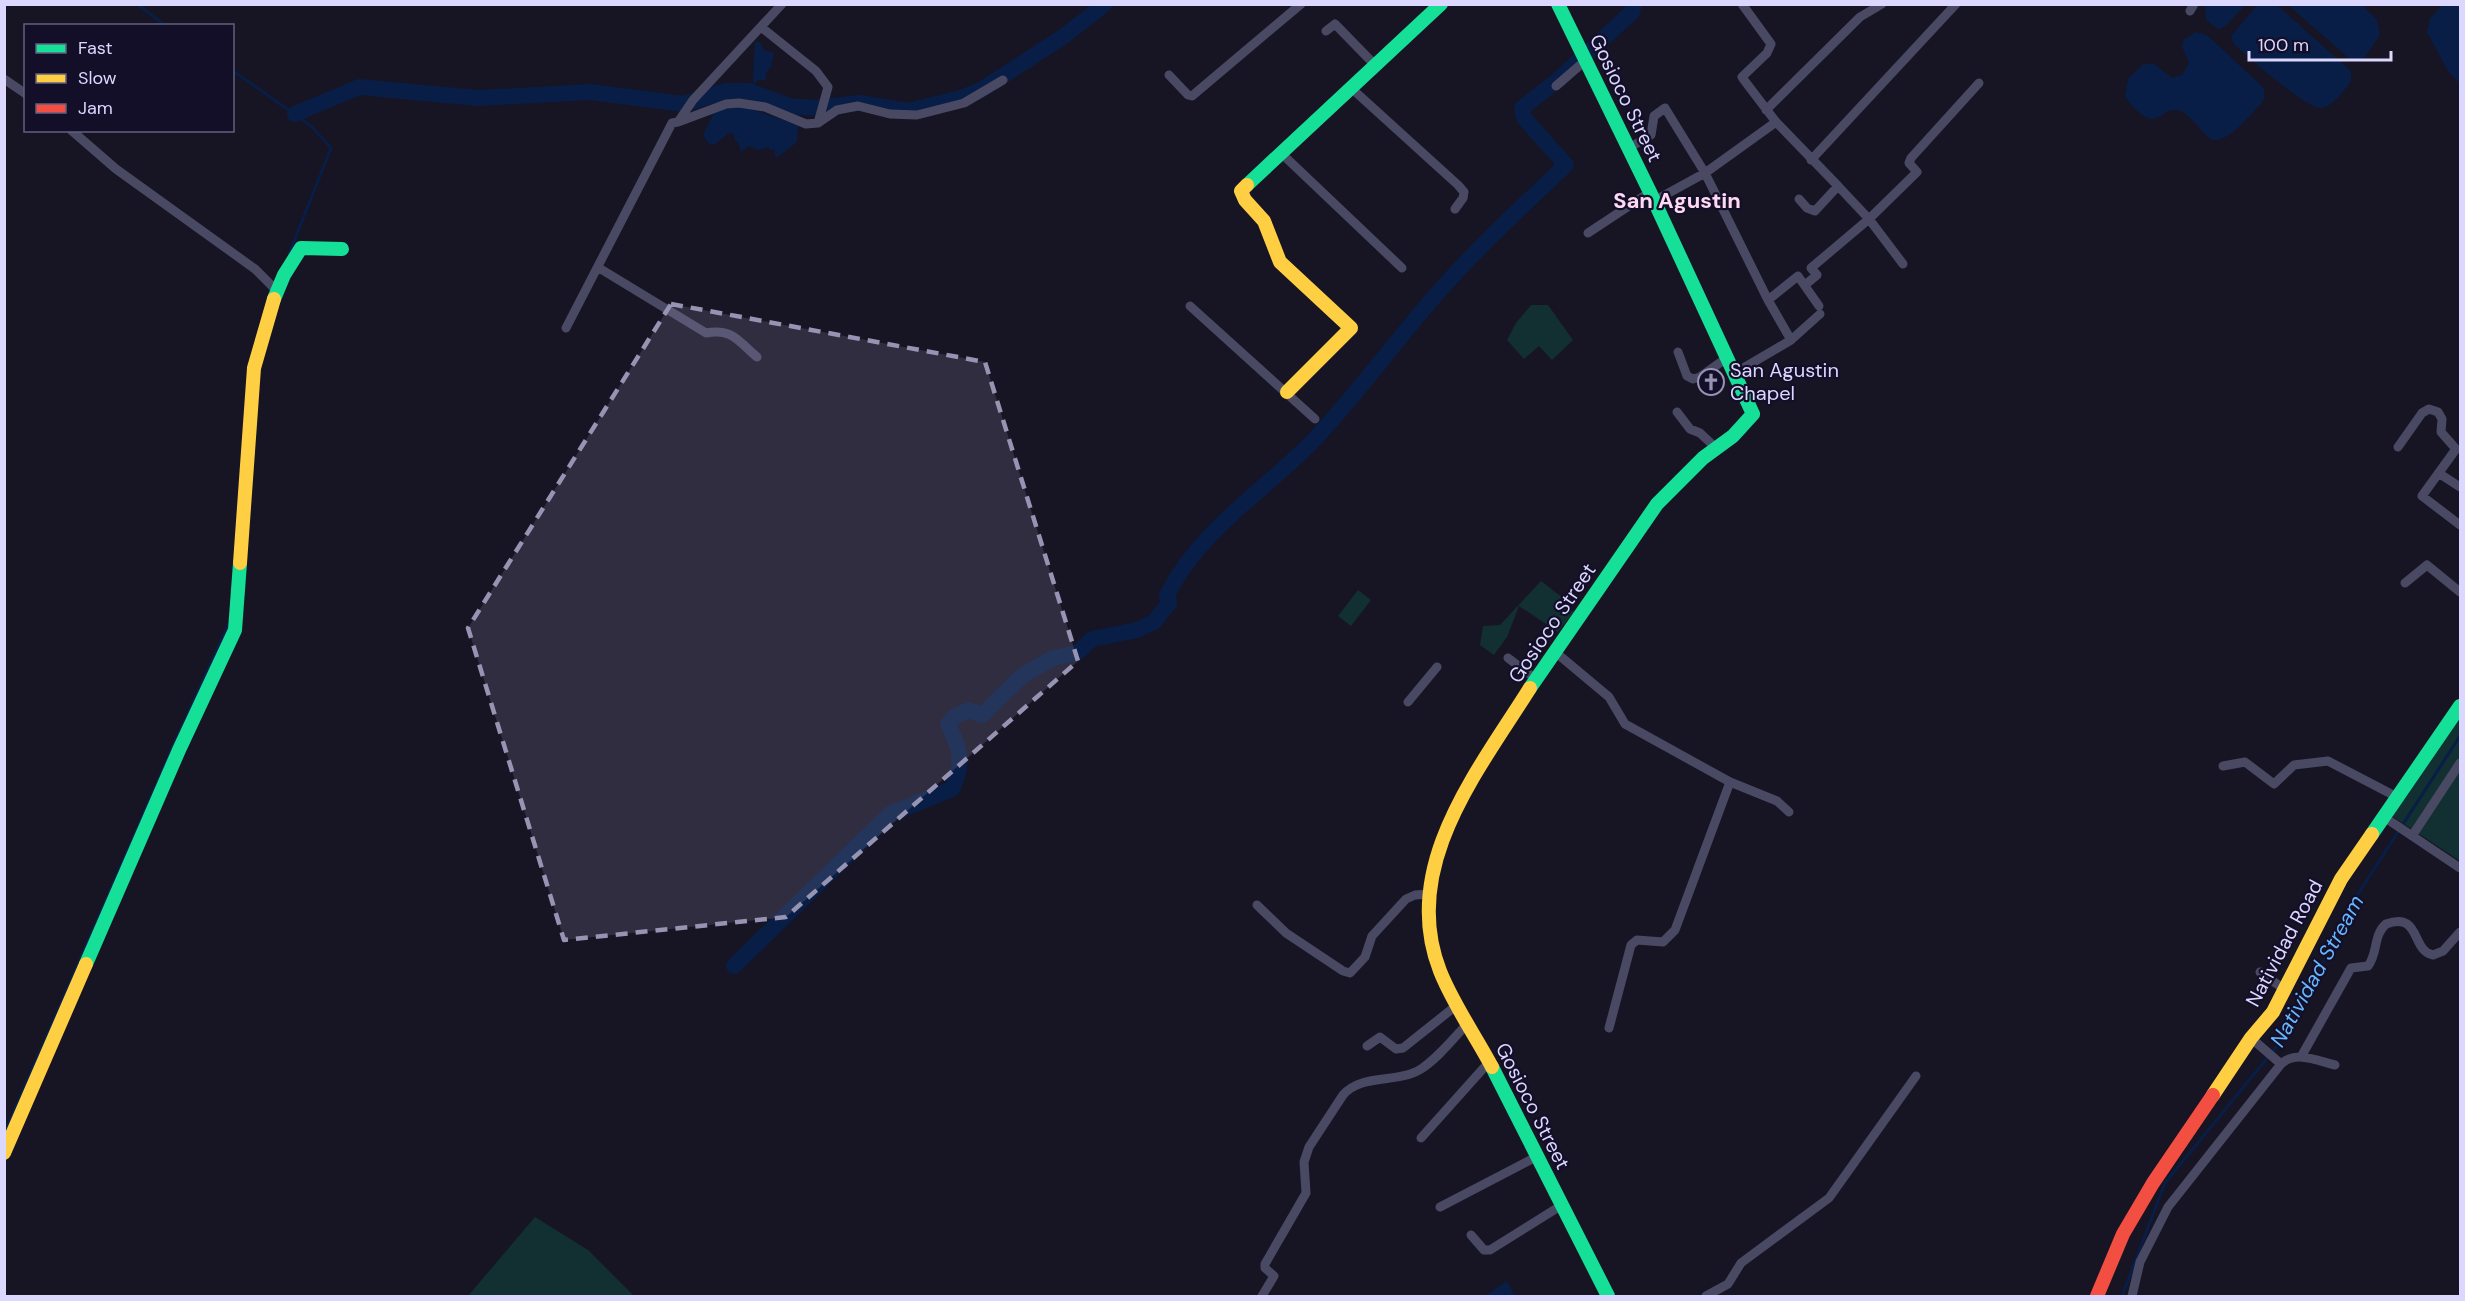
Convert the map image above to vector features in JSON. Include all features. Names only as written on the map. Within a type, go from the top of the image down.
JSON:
[{"type":"street","points":[[680,118],[693,100],[782,4]]},
{"type":"street","points":[[1169,75],[1188,95],[1192,96],[1301,4]]},
{"type":"street","points":[[1287,392],[1351,328],[1280,262],[1264,221],[1245,200],[1241,191],[1374,64],[1441,4]]},
{"type":"street","name":"Gosioco Street","points":[[1558,4],[1652,196],[1753,414],[1733,436],[1716,448],[1657,504],[1554,651],[1447,824],[1435,857],[1429,894],[1432,947],[1440,972],[1489,1062],[1608,1296]]},
{"type":"street","points":[[1742,4],[1771,44],[1767,54],[1742,77],[1776,122],[1869,219],[1903,264]]},
{"type":"street","points":[[1766,110],[1860,17],[1882,4]]},
{"type":"street","points":[[1811,160],[1956,4]]},
{"type":"street","points":[[1326,32],[1335,24],[1374,64]]},
{"type":"street","points":[[761,27],[816,71],[828,87],[818,123]]},
{"type":"street","points":[[1556,86],[1584,57]]},
{"type":"street","points":[[4,79],[24,93]]},
{"type":"street","points":[[566,328],[672,123],[680,118],[726,104],[739,103],[765,107],[806,124],[818,123],[837,110],[858,106],[890,114],[929,113],[964,103],[1003,80]]},
{"type":"street","points":[[1805,285],[1817,275],[1811,268],[1869,219],[1917,172],[1910,163],[1911,158],[1979,83]]},
{"type":"street","points":[[1350,87],[1458,185],[1464,192],[1463,198],[1455,209]]},
{"type":"street","points":[[1629,148],[1652,135],[1654,116],[1665,108],[1705,173],[1768,300],[1791,340]]},
{"type":"street","points":[[1588,233],[1652,196],[1705,173],[1776,122]]},
{"type":"street","points":[[73,132],[130,180],[255,269],[278,292]]},
{"type":"street","points":[[1281,153],[1402,268]]},
{"type":"street","points":[[1799,199],[1815,211],[1838,186]]},
{"type":"street","points":[[4,1153],[179,750],[235,630],[254,368],[264,327],[291,262],[302,248],[342,249]]},
{"type":"street","points":[[599,268],[706,333],[721,330],[729,333],[757,357]]},
{"type":"street","points":[[1735,373],[1791,340],[1819,310],[1798,276],[1768,300]]},
{"type":"street","points":[[1190,306],[1315,419]]},
{"type":"street","points":[[1678,352],[1687,376],[1693,379],[1700,377],[1728,357]]},
{"type":"street","points":[[2398,447],[2422,413],[2429,409],[2438,412],[2442,419],[2441,432],[2456,449],[2422,496],[2459,521]]},
{"type":"street","points":[[1677,412],[1690,429],[1700,433],[1716,448]]},
{"type":"street","points":[[2440,474],[2460,487]]},
{"type":"street","points":[[2405,583],[2427,565],[2460,592]]},
{"type":"street","points":[[1554,651],[1609,697],[1625,724],[1730,782],[1777,801],[1789,812]]},
{"type":"street","points":[[1508,658],[1537,680]]},
{"type":"street","points":[[1408,702],[1437,667]]},
{"type":"street","name":"Natividad Road","points":[[2097,1296],[2123,1234],[2152,1183],[2251,1038],[2273,1012],[2341,879],[2388,820],[2397,797],[2460,706]]},
{"type":"street","points":[[2223,766],[2245,762],[2274,784],[2294,765],[2328,760],[2397,797]]},
{"type":"street","points":[[2409,835],[2460,763]]},
{"type":"street","points":[[1609,1028],[1631,945],[1636,940],[1663,942],[1675,930],[1730,782]]},
{"type":"street","points":[[2388,820],[2460,868]]},
{"type":"street","points":[[1257,905],[1286,933],[1343,972],[1350,973],[1365,957],[1372,936],[1406,898],[1429,894]]},
{"type":"street","points":[[2301,1057],[2350,968],[2368,966],[2372,962],[2374,946],[2386,924],[2392,921],[2406,923],[2412,927],[2424,950],[2433,955],[2443,951],[2460,932]]},
{"type":"street","points":[[2260,972],[2284,989]]},
{"type":"street","points":[[1367,1046],[1380,1037],[1396,1049],[1403,1048],[1457,1005]]},
{"type":"street","points":[[1262,1296],[1274,1276],[1265,1268],[1265,1264],[1306,1193],[1304,1162],[1309,1147],[1343,1095],[1350,1087],[1404,1076],[1421,1069],[1467,1024]]},
{"type":"street","points":[[2251,1038],[2278,1061]]},
{"type":"street","points":[[2132,1296],[2140,1262],[2168,1207],[2278,1061],[2301,1057],[2335,1065]]},
{"type":"street","points":[[1420,1138],[1489,1062]]},
{"type":"street","points":[[1706,1296],[1728,1284],[1741,1263],[1829,1198],[1916,1076]]},
{"type":"street","points":[[1440,1207],[1536,1157]]},
{"type":"street","points":[[1472,1235],[1484,1250],[1490,1250],[1562,1204]]},
{"type":"highlighted area","points":[[671,304],[985,362],[1078,661],[786,917],[564,940],[468,628]]},
{"type":"green space","points":[[1531,305],[1548,305],[1573,340],[1552,360],[1539,346],[1524,359],[1507,340],[1516,323]]},
{"type":"green space","points":[[1541,581],[1563,598],[1562,604],[1574,612],[1558,632],[1519,606],[1507,637],[1494,655],[1480,645],[1483,626],[1500,625]]},
{"type":"green space","points":[[1358,590],[1371,600],[1351,626],[1338,616]]},
{"type":"green space","points":[[2460,713],[2460,861],[2392,816]]},
{"type":"green space","points":[[535,1217],[588,1250],[634,1296],[468,1296]]},
{"type":"water","points":[[2205,4],[2245,5],[2228,24],[2219,30],[2206,20]]},
{"type":"water","points":[[2258,4],[2277,5],[2351,71],[2351,81],[2329,105],[2320,108],[2302,99],[2262,69],[2233,43],[2231,36]]},
{"type":"water","points":[[2288,5],[2362,5],[2377,20],[2380,35],[2365,57],[2352,61]]},
{"type":"water","points":[[2442,5],[2460,5],[2460,84],[2448,71],[2427,32],[2430,19]]},
{"type":"water","points":[[2196,32],[2207,35],[2264,88],[2264,99],[2260,105],[2232,133],[2218,140],[2211,140],[2180,111],[2172,110],[2157,118],[2149,119],[2133,107],[2125,96],[2128,79],[2142,65],[2153,63],[2172,78],[2182,75],[2189,63],[2182,47],[2184,39]]},
{"type":"water","points":[[755,42],[760,42],[764,50],[774,53],[771,67],[765,74],[767,80],[758,80],[753,85],[753,69]]},
{"type":"water","points":[[727,108],[748,108],[798,125],[797,142],[778,157],[775,157],[775,150],[769,147],[758,150],[749,146],[741,152],[738,142],[735,142],[734,134],[729,133],[714,145],[709,144],[703,135],[714,112]]},
{"type":"water","points":[[1507,1281],[1515,1296],[1485,1296]]},
{"type":"waterway","points":[[137,4],[163,24]]},
{"type":"waterway","points":[[295,114],[359,87],[478,98],[591,92],[684,104],[726,91],[749,91],[789,106],[816,108],[860,103],[908,111],[961,98],[981,90],[1064,36],[1105,4]]},
{"type":"waterway","points":[[734,966],[890,814],[952,789],[960,763],[956,741],[948,724],[955,716],[969,710],[982,715],[1023,675],[1053,658],[1077,653],[1092,639],[1137,630],[1154,622],[1169,603],[1167,595],[1196,551],[1232,514],[1310,444],[1345,406],[1457,271],[1566,165],[1524,118],[1522,108],[1558,80],[1632,12],[1634,4]]},
{"type":"waterway","points":[[234,71],[311,126],[331,148],[289,254]]},
{"type":"waterway","points":[[4,1134],[229,623]]},
{"type":"waterway","name":"Natividad Stream","points":[[2122,1296],[2165,1183],[2286,1035],[2358,894],[2460,736]]},
{"type":"traffic: fast","points":[[1247,185],[1441,4]]},
{"type":"traffic: fast","points":[[1530,688],[1657,504],[1703,458],[1733,436],[1753,414],[1650,192],[1558,4]]},
{"type":"traffic: fast","points":[[274,299],[284,275],[301,248],[342,249]]},
{"type":"traffic: fast","points":[[86,964],[179,750],[235,630],[240,563]]},
{"type":"traffic: fast","points":[[2372,834],[2460,706]]},
{"type":"traffic: fast","points":[[1492,1067],[1608,1296]]},
{"type":"traffic: slow","points":[[1247,185],[1241,191],[1245,200],[1264,221],[1280,262],[1351,328],[1287,392]]},
{"type":"traffic: slow","points":[[240,563],[254,368],[274,299]]},
{"type":"traffic: slow","points":[[1492,1067],[1440,971],[1430,932],[1429,895],[1437,858],[1450,822],[1488,753],[1530,688]]},
{"type":"traffic: slow","points":[[2213,1095],[2251,1038],[2273,1012],[2341,879],[2372,834]]},
{"type":"traffic: slow","points":[[4,1153],[86,964]]},
{"type":"traffic: jam","points":[[2097,1296],[2123,1234],[2153,1183],[2213,1095]]},
{"type":"place","name":"San Agustin Chapel","points":[[1711,382]]},
{"type":"district","name":"San Agustin","points":[[1677,200]]}]
